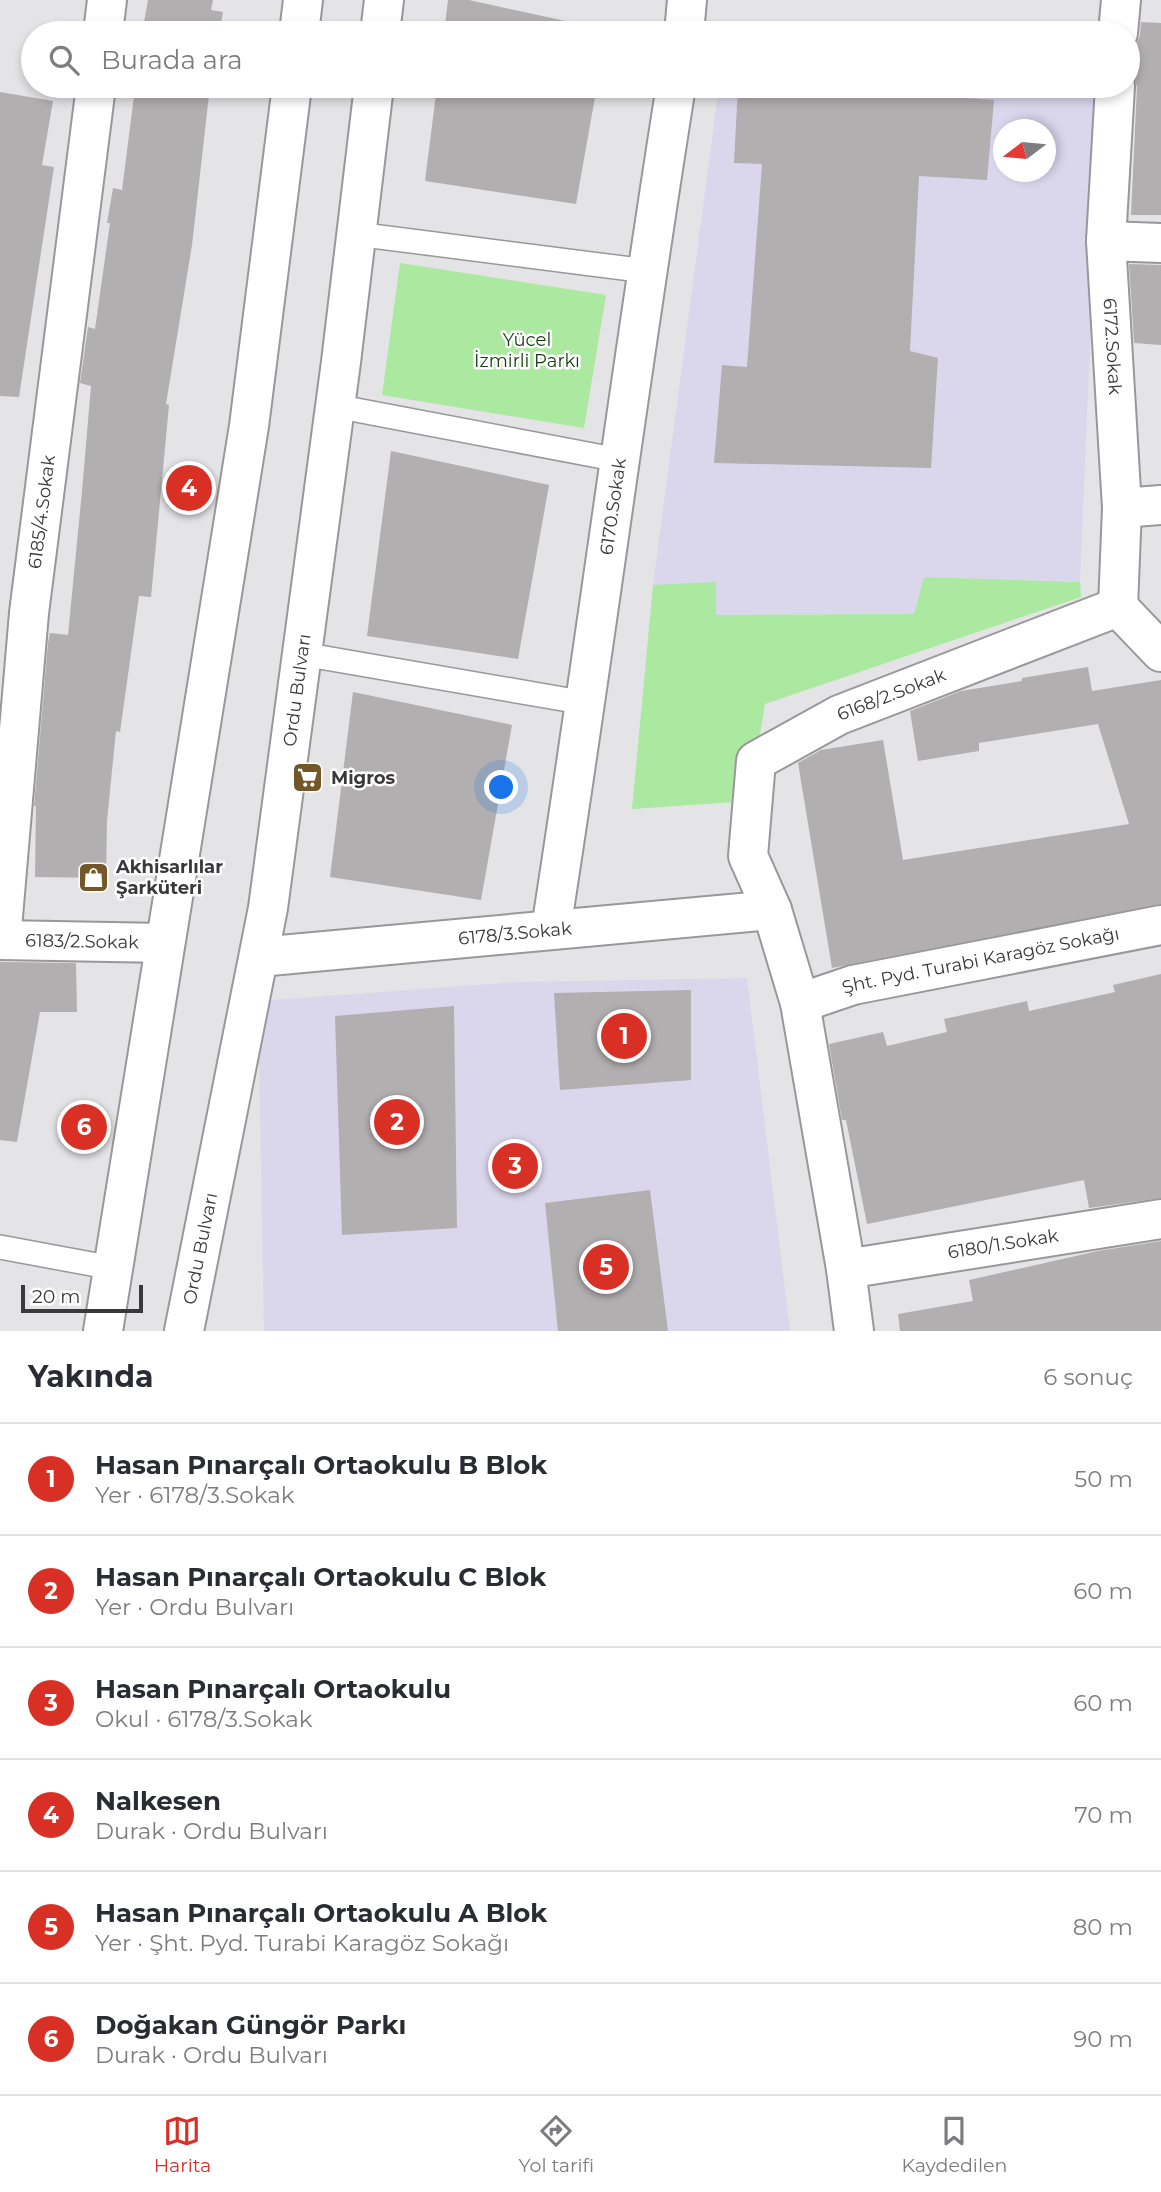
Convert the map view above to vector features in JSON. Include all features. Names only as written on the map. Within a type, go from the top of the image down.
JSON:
[{"type":"street","points":[[104,21],[107,0]]},
{"type":"street","points":[[300,21],[303,0]]},
{"type":"street","points":[[381,21],[384,0]]},
{"type":"street","points":[[685,21],[687,0]]},
{"type":"street","points":[[1119,21],[1121,0]]},
{"type":"street","name":"6185/4.Sokak","points":[[1,940],[14,625],[94,98]]},
{"type":"street","points":[[103,1331],[249,426],[290,98]]},
{"type":"street","name":"Ordu Bulvarı","points":[[184,1331],[268,908],[335,406],[373,98]]},
{"type":"street","name":"6170.Sokak","points":[[551,929],[674,98]]},
{"type":"street","name":"6172.Sokak","points":[[1114,98],[1106,241],[1122,508],[1118,607]]},
{"type":"street","points":[[1106,241],[1161,243]]},
{"type":"street","points":[[1122,508],[1161,505]]},
{"type":"street","points":[[1118,607],[1161,652]]},
{"type":"street","name":"6168/2.Sokak","points":[[772,910],[748,856],[756,761],[839,715],[1118,607]]},
{"type":"street","points":[[772,910],[800,1003],[846,1269],[854,1331]]},
{"type":"street","name":"6178/3.Sokak","points":[[258,957],[772,910]]},
{"type":"street","name":"Şht. Pyd. Turabi Karagöz Sokağı","points":[[800,1003],[853,985],[1161,925]]},
{"type":"street","name":"6183/2.Sokak","points":[[1,940],[165,943]]},
{"type":"street","name":"6180/1.Sokak","points":[[846,1269],[1161,1219]]},
{"type":"lane","points":[[356,234],[647,271]]},
{"type":"lane","points":[[335,406],[619,460]]},
{"type":"lane","points":[[302,654],[586,703]]},
{"type":"lane","points":[[0,1247],[113,1268]]},
{"type":"shaded area","points":[[717,98],[1100,98],[1080,582],[924,577],[914,614],[716,615],[653,585]]},
{"type":"shaded area","points":[[747,978],[790,1331],[264,1331],[258,1001],[518,982]]},
{"type":"green space","name":"Yücel İzmirli Parkı","points":[[400,263],[606,295],[584,428],[382,395]]},
{"type":"green space","points":[[924,577],[1080,582],[1081,597],[765,704],[749,801],[632,809],[653,585],[716,582],[716,615],[914,614]]},
{"type":"building","points":[[148,0],[213,0],[211,10],[223,12],[221,21],[144,21]]},
{"type":"building","points":[[448,0],[469,0],[566,21],[445,21]]},
{"type":"building","points":[[1141,22],[1161,23],[1161,215],[1131,215],[1136,98],[1140,98]]},
{"type":"building","points":[[0,92],[21,96],[21,98],[53,101],[42,165],[54,167],[19,397],[0,396]]},
{"type":"building","points":[[134,98],[209,98],[192,245],[166,404],[169,405],[151,597],[139,596],[120,732],[116,731],[107,821],[106,878],[35,877],[34,806],[48,643],[50,633],[68,635],[82,491],[91,386],[80,383],[88,327],[95,329],[113,188],[122,190]]},
{"type":"building","points":[[435,98],[595,98],[576,204],[425,181]]},
{"type":"building","points":[[737,98],[994,100],[987,180],[919,176],[910,351],[938,358],[931,468],[714,463],[722,365],[747,367],[762,164],[734,163]]},
{"type":"building","points":[[1129,264],[1161,265],[1161,345],[1134,343]]},
{"type":"building","points":[[391,451],[549,485],[518,659],[367,636]]},
{"type":"building","points":[[1088,667],[1092,691],[1161,680],[1161,904],[832,968],[798,763],[821,750],[883,740],[903,860],[1129,824],[1098,724],[979,743],[979,751],[918,761],[910,711],[961,691]]},
{"type":"building","points":[[353,692],[512,725],[481,900],[330,877]]},
{"type":"building","points":[[0,962],[76,963],[77,1012],[40,1012],[17,1142],[0,1140]]},
{"type":"building","points":[[1161,974],[1161,1198],[1089,1208],[1084,1180],[867,1224],[846,1120],[842,1120],[829,1044],[883,1032],[887,1046],[947,1032],[944,1019],[1027,1001],[1029,1011],[1115,992],[1113,985]]},
{"type":"building","points":[[691,990],[691,1080],[560,1090],[554,993]]},
{"type":"building","points":[[454,1006],[457,1228],[342,1235],[335,1016]]},
{"type":"building","points":[[650,1190],[668,1331],[558,1331],[545,1203]]},
{"type":"building","points":[[1161,1241],[1161,1331],[900,1331],[898,1314],[973,1301],[969,1280],[1098,1251]]},
{"type":"place","name":"Nalkesen","points":[[189,488]]},
{"type":"place","name":"Migros","points":[[308,778]]},
{"type":"place","name":"Akhisarlılar Şarküteri","points":[[93,877]]},
{"type":"place","name":"Hasan Pınarçalı Ortaokulu B Blok","points":[[624,1036]]},
{"type":"place","name":"Hasan Pınarçalı Ortaokulu C Blok","points":[[397,1122]]},
{"type":"place","name":"Doğakan Güngör Parkı","points":[[84,1127]]},
{"type":"place","name":"Hasan Pınarçalı Ortaokulu","points":[[515,1166]]},
{"type":"place","name":"Hasan Pınarçalı Ortaokulu A Blok","points":[[606,1267]]}]
